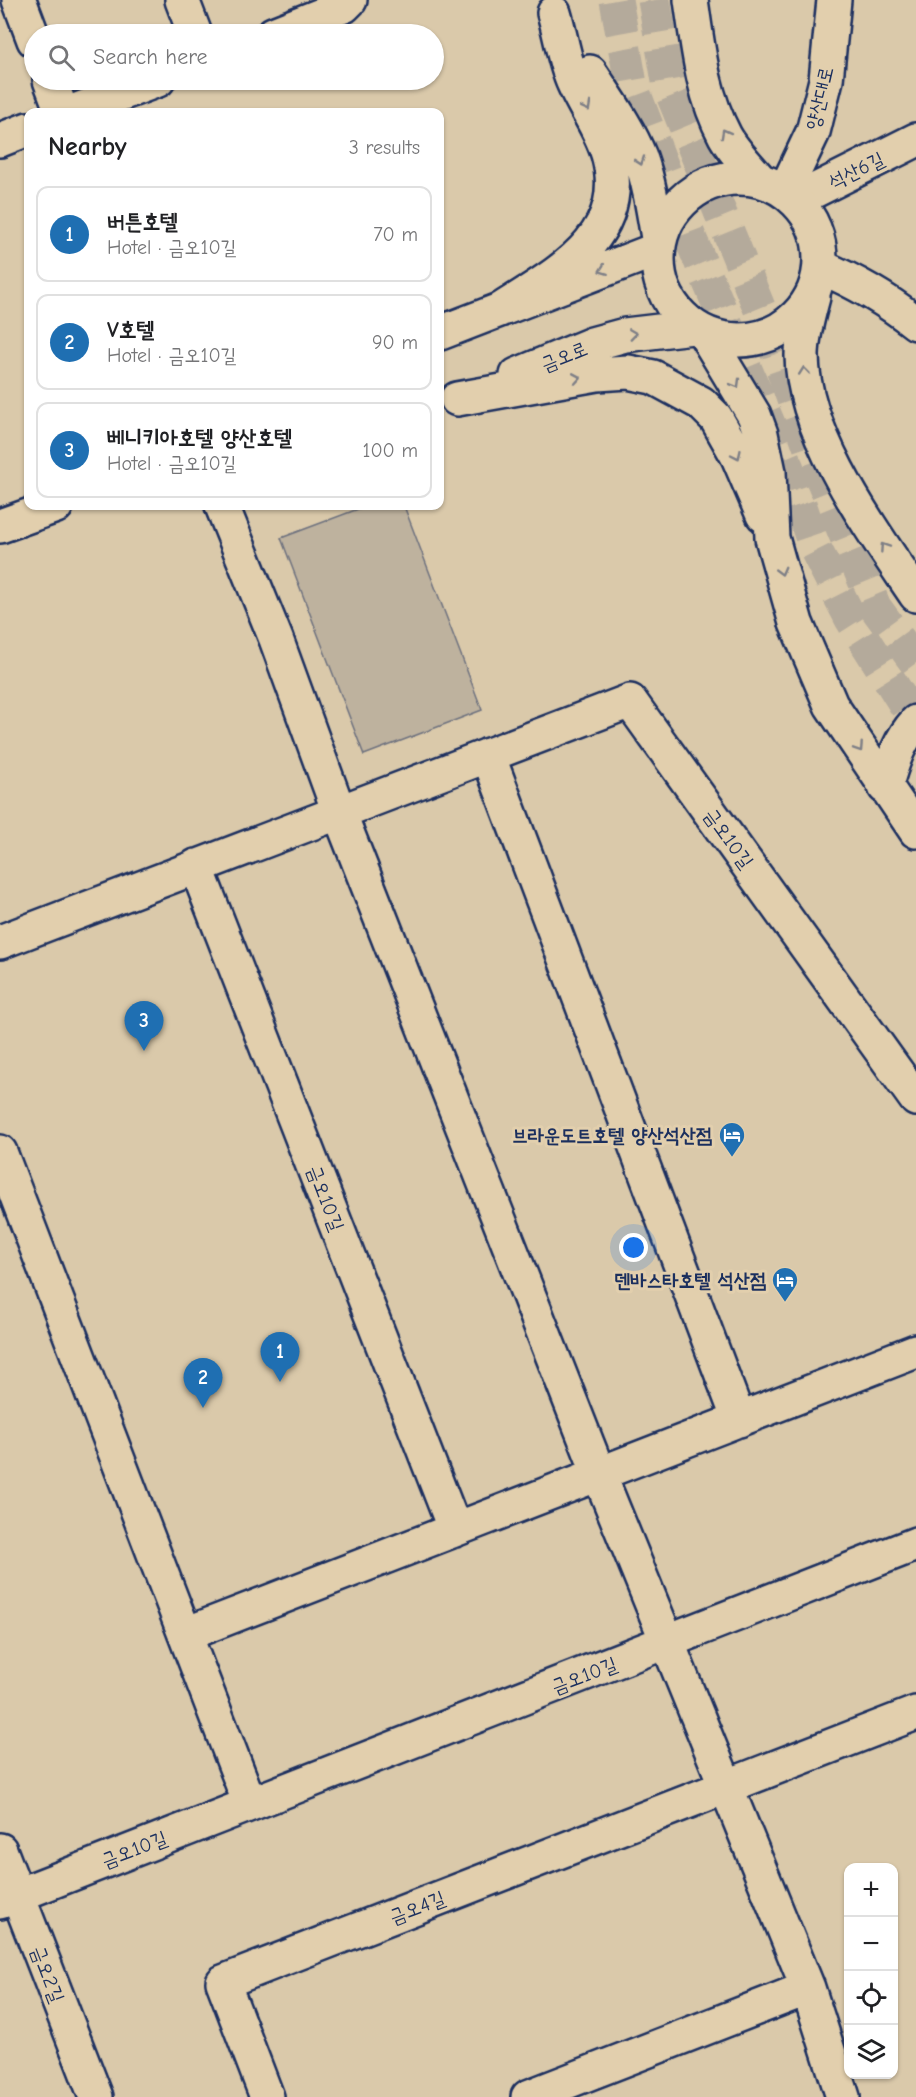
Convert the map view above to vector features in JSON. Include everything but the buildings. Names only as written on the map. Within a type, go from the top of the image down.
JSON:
[{"type":"street","points":[[19,0],[28,24]]},
{"type":"street","points":[[182,0],[191,24]]},
{"type":"street","points":[[298,24],[344,6],[350,0]]},
{"type":"street","points":[[691,0],[703,78],[712,109],[726,138],[780,190],[814,227],[819,243],[818,278],[806,324],[802,356],[807,395],[823,439],[863,516],[916,595]]},
{"type":"street","name":"양산대로","points":[[780,190],[813,132],[826,80],[834,0]]},
{"type":"street","points":[[553,6],[627,129],[640,159],[652,202],[658,247],[658,272],[664,293],[676,312],[699,331],[749,406],[761,434],[769,472],[772,538]]},
{"type":"street","points":[[502,309],[564,268],[587,247],[604,224],[612,203],[613,176],[607,152],[573,82],[553,6]]},
{"type":"street","points":[[54,90],[61,108]]},
{"type":"street","points":[[83,108],[131,90]]},
{"type":"street","points":[[0,140],[24,131]]},
{"type":"street","name":"석산6길","points":[[780,190],[916,140]]},
{"type":"street","points":[[444,331],[658,247],[668,219],[684,198],[707,184],[733,178],[780,190]]},
{"type":"street","points":[[818,278],[856,282],[887,300],[916,323]]},
{"type":"street","points":[[699,331],[731,341],[758,339],[782,329],[802,311],[818,278]]},
{"type":"street","name":"금오로","points":[[448,401],[592,344],[625,335],[699,331]]},
{"type":"street","points":[[448,401],[597,374],[628,372],[653,377],[701,403],[716,418],[738,457],[772,538],[796,623],[831,705],[916,831]]},
{"type":"street","points":[[0,526],[45,510]]},
{"type":"street","points":[[224,510],[276,639],[339,812],[599,1474],[808,1988],[843,2097]]},
{"type":"street","name":"금오10길","points":[[0,942],[630,701],[916,1099]]},
{"type":"street","points":[[885,787],[899,744],[916,722]]},
{"type":"street","points":[[488,755],[739,1420]]},
{"type":"street","name":"금오10길","points":[[196,866],[455,1530]]},
{"type":"street","points":[[0,1152],[250,1804]]},
{"type":"street","points":[[186,1634],[916,1351]]},
{"type":"street","name":"금오10길","points":[[9,1898],[916,1544]]},
{"type":"street","name":"금오4길","points":[[267,2097],[223,1982],[726,1787],[914,1719]]},
{"type":"street","name":"금오2길","points":[[0,1850],[9,1898],[96,2097]]},
{"type":"street","points":[[528,2097],[808,1988]]},
{"type":"shaded area","points":[[355,510],[406,510],[482,710],[364,755],[281,538]]},
{"type":"tunnel","points":[[616,0],[631,84],[689,235],[789,471],[815,548],[851,619],[916,722]]},
{"type":"tunnel","points":[[654,0],[669,87],[772,339],[814,460],[875,607],[916,663]]},
{"type":"place","name":"베니키아호텔 양산호텔","points":[[144,1051]]},
{"type":"place","name":"브라운도트호텔 양산석산점","points":[[732,1158]]},
{"type":"place","name":"덴바스타호텔 석산점","points":[[785,1303]]},
{"type":"place","name":"버튼호텔","points":[[280,1382]]},
{"type":"place","name":"V호텔","points":[[203,1408]]}]
